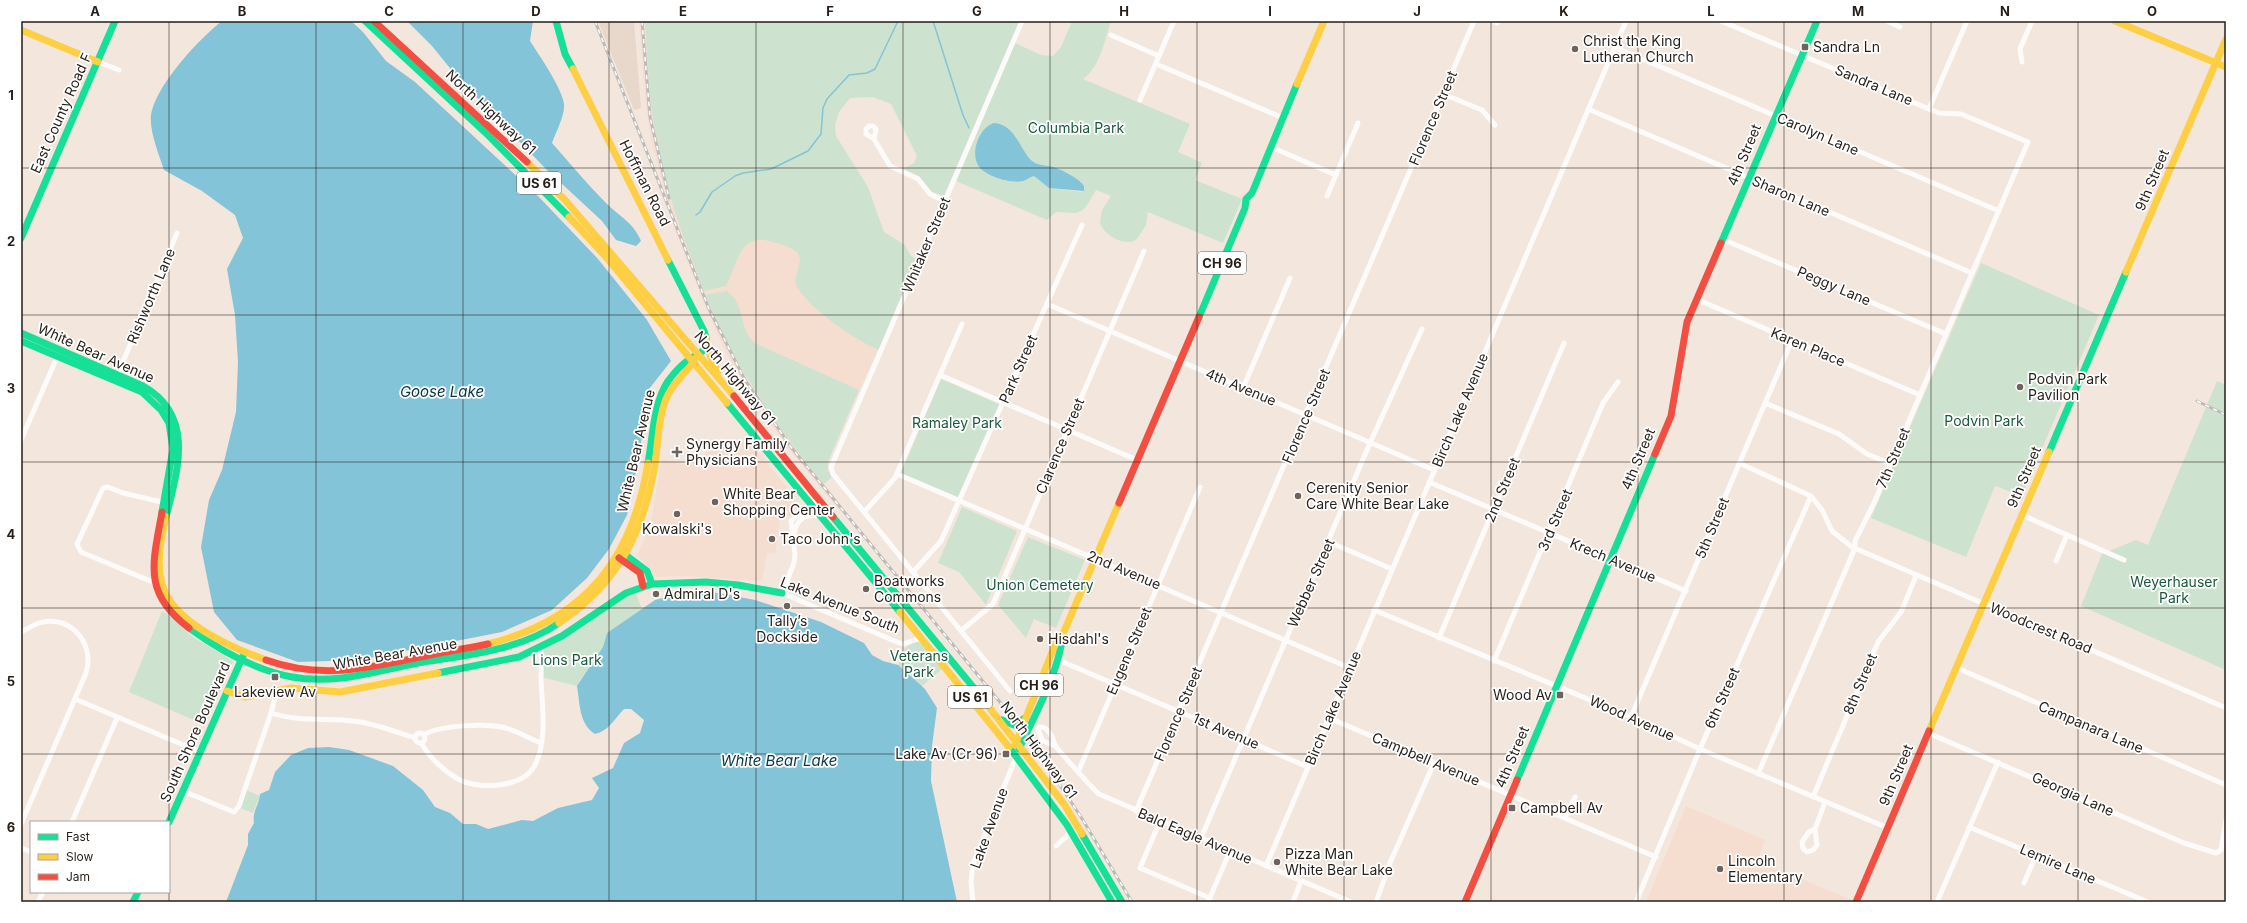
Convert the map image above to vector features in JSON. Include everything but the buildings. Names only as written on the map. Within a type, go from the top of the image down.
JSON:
[{"type":"main road","name":"East County Road F","points":[[21,238],[115,21]]},
{"type":"main road","name":"US 61","points":[[365,21],[500,145],[556,201],[607,258],[692,361]]},
{"type":"main road","name":"North Highway 61","points":[[374,21],[514,149],[565,200],[723,383],[999,718],[1074,819],[1122,902]]},
{"type":"main road","name":"Hoffman Road","points":[[556,21],[565,54],[654,228],[706,338],[711,358],[723,383]]},
{"type":"main road","name":"CH 96","points":[[1026,716],[1057,640],[1063,634],[1245,208],[1250,206],[1253,198],[1252,193],[1323,21]]},
{"type":"main road","name":"4th Street","points":[[1464,902],[1671,416],[1685,331],[1696,299],[1817,21]]},
{"type":"main road","points":[[2115,21],[2226,67]]},
{"type":"main road","points":[[21,30],[98,62]]},
{"type":"main road","name":"9th Street","points":[[1856,902],[2226,39]]},
{"type":"main road","name":"White Bear Avenue","points":[[21,333],[59,353],[117,378],[142,392],[155,401],[170,421],[173,435],[173,449],[159,566],[162,586],[165,594],[174,607],[188,621],[244,652],[281,665],[310,670],[343,671],[500,643],[539,628],[567,611],[589,591],[618,554],[632,525],[641,497],[661,394],[671,378],[692,361]]},
{"type":"main road","points":[[698,355],[705,349],[706,338]]},
{"type":"main road","name":"White Bear Avenue","points":[[21,341],[59,353]]},
{"type":"main road","name":"White Bear Avenue","points":[[166,503],[154,552],[153,574],[162,601],[176,620],[241,660],[288,676],[332,679],[359,676],[510,646],[556,626],[575,613],[596,593],[625,558],[641,524],[651,490],[666,398],[674,382],[698,355]]},
{"type":"main road","name":"North Highway 61","points":[[692,361],[822,516],[1015,754],[1071,832],[1112,902]]},
{"type":"main road","points":[[618,554],[647,571],[652,584]]},
{"type":"main road","points":[[625,558],[640,573],[643,586]]},
{"type":"main road","name":"Lake Avenue South","points":[[227,691],[245,697],[291,688],[329,692],[350,690],[511,659],[540,648],[562,636],[623,594],[652,584],[706,582],[743,586],[782,593]]},
{"type":"main road","name":"CH 96","points":[[1015,754],[1063,642],[1063,634]]},
{"type":"main road","name":"South Shore Boulevard","points":[[169,821],[244,652]]},
{"type":"main road","points":[[999,718],[1013,726],[1026,716]]},
{"type":"main road","points":[[1018,744],[1026,716]]},
{"type":"street","name":"Whitaker Street","points":[[865,511],[831,469],[832,461],[1022,21]]},
{"type":"street","points":[[1140,100],[1174,21]]},
{"type":"street","name":"Florence Street","points":[[1136,811],[1474,21]]},
{"type":"street","name":"Birch Lake Avenue","points":[[1266,866],[1626,21]]},
{"type":"street","name":"Sandra Lane","points":[[1721,21],[1939,113],[1961,114],[2028,142]]},
{"type":"street","points":[[1887,21],[1900,26]]},
{"type":"street","points":[[1929,109],[1967,21]]},
{"type":"street","points":[[2022,62],[2020,49],[2032,21]]},
{"type":"street","points":[[1111,35],[1159,56]]},
{"type":"street","name":"Carolyn Lane","points":[[1614,47],[1999,211]]},
{"type":"street","points":[[98,62],[119,70]]},
{"type":"street","points":[[1156,64],[1283,118]]},
{"type":"street","points":[[1444,94],[1482,110],[1495,125]]},
{"type":"street","name":"Sharon Lane","points":[[1588,109],[1972,274]]},
{"type":"street","points":[[1327,196],[1358,122]]},
{"type":"street","points":[[874,139],[889,165],[918,179],[931,194],[945,202]]},
{"type":"street","name":"7th Street","points":[[1758,774],[1855,548],[1855,541],[1891,464],[2028,142]]},
{"type":"street","points":[[1271,147],[1336,174]]},
{"type":"street","name":"Park Street","points":[[914,571],[937,548],[960,500],[1082,225]]},
{"type":"street","name":"Rishworth Lane","points":[[117,378],[177,233]]},
{"type":"street","name":"Peggy Lane","points":[[1722,239],[1946,334]]},
{"type":"street","name":"Clarence Street","points":[[962,630],[993,604],[1144,251]]},
{"type":"street","points":[[1243,388],[1290,278]]},
{"type":"street","name":"Karen Place","points":[[1696,299],[1920,395]]},
{"type":"street","name":"4th Avenue","points":[[1047,304],[1434,470]]},
{"type":"street","points":[[962,324],[897,474],[865,511],[1010,691]]},
{"type":"street","name":"Webber Street","points":[[1201,838],[1329,542],[1370,443],[1422,329]]},
{"type":"street","name":"5th Street","points":[[1632,717],[1792,340]]},
{"type":"street","name":"2nd Street","points":[[1439,638],[1564,343]]},
{"type":"street","points":[[21,440],[59,353]]},
{"type":"street","points":[[940,375],[1137,460]]},
{"type":"street","name":"3rd Street","points":[[1494,661],[1550,533],[1603,403],[1618,382]]},
{"type":"street","points":[[1765,402],[1839,434],[1867,454],[1891,464]]},
{"type":"street","points":[[1739,463],[1811,496]]},
{"type":"street","name":"2nd Avenue","points":[[897,474],[1025,527],[1350,668]]},
{"type":"street","name":"Krech Avenue","points":[[1429,482],[1686,591]]},
{"type":"street","points":[[155,583],[81,552],[77,544],[103,488],[108,487],[123,493],[166,503]]},
{"type":"street","name":"Eugene Street","points":[[1078,770],[1200,487]]},
{"type":"street","name":"Woodcrest Road","points":[[1811,496],[1822,510],[1832,531],[1855,548],[1916,576],[1984,603],[2226,708]]},
{"type":"street","name":"6th Street","points":[[1636,902],[1700,749],[1811,496]]},
{"type":"street","points":[[782,593],[794,563],[793,534],[790,525],[792,521],[818,499]]},
{"type":"street","points":[[2022,515],[2124,560]]},
{"type":"street","points":[[793,534],[797,522],[800,519],[808,516],[822,516]]},
{"type":"street","points":[[2056,561],[2067,534]]},
{"type":"street","points":[[1329,542],[1392,569]]},
{"type":"street","name":"8th Street","points":[[1813,797],[1878,642],[1901,612],[1916,576]]},
{"type":"street","name":"Lake Avenue South","points":[[782,593],[903,644],[921,638]]},
{"type":"street","name":"Wood Avenue","points":[[1374,610],[1632,717],[1700,749],[1888,828]]},
{"type":"street","points":[[21,632],[44,621],[59,622],[68,626],[80,636],[88,654],[88,668],[21,824]]},
{"type":"street","points":[[271,713],[295,720],[326,719],[370,724],[415,738],[416,742],[421,743],[431,758],[459,780],[492,786],[514,783],[527,775],[538,756],[541,743],[543,730],[540,648]]},
{"type":"street","name":"1st Avenue","points":[[1056,659],[1244,738],[1308,767]]},
{"type":"street","name":"Campanara Lane","points":[[1957,668],[2226,785]]},
{"type":"street","points":[[183,791],[234,812],[239,806],[271,713],[277,690]]},
{"type":"street","points":[[75,699],[200,752]]},
{"type":"street","points":[[72,821],[117,718]]},
{"type":"street","name":"Campbell Avenue","points":[[1329,718],[1656,857]]},
{"type":"street","points":[[415,738],[419,734],[423,735],[430,731],[443,728],[480,726],[505,728],[541,743]]},
{"type":"street","name":"Georgia Lane","points":[[1928,733],[2184,843],[2213,852],[2219,852],[2222,847],[2226,820]]},
{"type":"street","points":[[421,743],[425,740],[423,735]]},
{"type":"street","name":"Bald Eagle Avenue","points":[[1055,746],[1078,770],[1089,786],[1099,794],[1351,902]]},
{"type":"street","name":"Lake Avenue","points":[[973,902],[971,881],[973,864],[1015,754]]},
{"type":"street","points":[[1937,902],[1998,762]]},
{"type":"street","points":[[1376,902],[1390,863],[1434,763]]},
{"type":"street","points":[[1566,818],[1575,797]]},
{"type":"street","points":[[1815,829],[1825,802]]},
{"type":"street","points":[[1160,821],[1140,868],[1209,900],[1230,851]]},
{"type":"street","name":"Lemire Lane","points":[[1969,827],[2148,902]]},
{"type":"street","points":[[1056,846],[1071,832]]},
{"type":"street","points":[[2024,883],[2036,855]]},
{"type":"street","points":[[1293,902],[1301,881]]},
{"type":"street","points":[[38,902],[42,893]]},
{"type":"shaded area","points":[[598,21],[634,21],[641,108],[634,110]]},
{"type":"shaded area","points":[[639,21],[645,21],[755,201],[900,302],[851,408],[798,452],[843,507],[839,510],[789,449],[757,404],[727,355],[701,296],[675,230],[651,139],[645,98]]},
{"type":"shaded area","points":[[729,439],[751,443],[793,495],[790,516],[780,518],[775,554],[767,553],[762,581],[687,576],[657,577],[637,555],[650,527],[662,459],[687,465]]},
{"type":"shaded area","points":[[1686,806],[1765,840],[1757,861],[1850,899],[1849,902],[1646,902]]},
{"type":"green space","points":[[645,21],[1020,21],[944,196],[932,192],[919,176],[903,169],[914,163],[917,156],[891,104],[873,97],[850,98],[839,112],[835,125],[836,136],[868,187],[884,232],[905,245],[911,256],[918,260],[879,350],[844,331],[808,301],[795,282],[800,260],[798,253],[782,245],[761,240],[753,241],[747,245],[737,259],[726,286],[704,291],[673,206],[661,162],[651,106]]},
{"type":"green space","name":"Columbia Park","points":[[1072,21],[1111,21],[1098,61],[1089,74],[1083,79],[1190,124],[1178,152],[1202,163],[1195,180],[1242,199],[1223,243],[1148,212],[1146,225],[1137,239],[1127,242],[1116,239],[1110,236],[1102,228],[1100,223],[1102,210],[1111,196],[1096,190],[1087,205],[1081,211],[1077,213],[1056,212],[1047,220],[956,181],[1015,43],[1041,55],[1053,56],[1061,47]],"holes":[[[977,142],[1084,192],[1049,188],[1034,176],[1018,182],[994,176],[983,170],[977,161]]]},
{"type":"green space","name":"Podvin Park","points":[[1981,263],[2099,315],[2022,496],[1995,486],[1966,557],[1871,518]]},
{"type":"green space","points":[[727,291],[738,304],[746,331],[755,343],[859,390],[828,462],[828,470],[832,477],[824,484],[789,440],[757,394],[729,346],[705,295]]},
{"type":"green space","name":"Ramaley Park","points":[[941,379],[1001,405],[960,498],[901,473]]},
{"type":"green space","name":"Weyerhauser Park","points":[[2217,381],[2226,385],[2226,670],[2081,606],[2102,554],[2136,540],[2148,545]]},
{"type":"green space","name":"Union Cemetery","points":[[962,507],[1017,531],[986,605],[959,572],[938,563]]},
{"type":"green space","name":"Union Cemetery","points":[[1028,537],[1085,560],[1056,628],[1034,619],[1026,638],[998,605]]},
{"type":"green space","name":"Lions Park","points":[[634,589],[642,609],[607,633],[603,647],[577,686],[541,677],[540,648]]},
{"type":"green space","points":[[162,611],[170,616],[193,637],[233,662],[205,725],[129,692]]},
{"type":"green space","name":"Veterans Park","points":[[916,641],[921,643],[942,669],[921,687],[898,665],[905,648]]},
{"type":"green space","points":[[246,790],[260,796],[253,813],[240,808]]},
{"type":"water","name":"Goose Lake","points":[[222,21],[351,21],[363,32],[386,61],[415,82],[538,196],[598,259],[647,320],[671,361],[649,389],[638,462],[627,515],[609,549],[587,578],[552,610],[502,632],[359,660],[298,662],[237,640],[214,612],[201,547],[209,500],[222,470],[236,412],[238,362],[235,315],[227,269],[243,238],[235,215],[202,191],[164,170],[152,132],[151,117],[152,110],[163,86],[181,61],[212,29]]},
{"type":"water","points":[[407,21],[533,21],[530,41],[555,81],[564,104],[562,118],[552,143],[599,196],[630,224],[641,241],[636,246],[616,240],[602,221],[547,170],[458,78],[432,46]]},
{"type":"water","points":[[994,123],[1001,124],[1012,133],[1034,163],[1053,167],[1070,175],[1082,183],[1084,186],[1084,191],[1049,188],[1034,176],[1018,182],[1005,180],[986,173],[978,165],[975,153],[978,140],[984,129]]},
{"type":"water","name":"White Bear Lake","points":[[701,592],[718,593],[755,600],[821,622],[864,643],[872,655],[883,661],[898,665],[925,689],[937,708],[932,746],[931,781],[957,902],[226,902],[248,845],[248,834],[254,823],[254,815],[260,794],[269,790],[275,772],[291,755],[308,748],[329,747],[349,750],[393,766],[423,790],[435,807],[450,813],[463,824],[476,824],[488,829],[522,820],[533,821],[558,808],[592,800],[599,788],[592,778],[613,768],[624,743],[640,733],[644,720],[631,709],[624,709],[608,727],[595,734],[586,725],[583,719],[577,686],[603,647],[607,633],[655,600],[670,596]]},
{"type":"waterway","points":[[696,215],[700,212],[712,192],[735,176],[743,173],[771,169],[808,151],[821,134],[823,108],[827,99],[849,75],[867,73],[875,69],[898,21]]},
{"type":"waterway","points":[[933,21],[963,115],[969,128]]},
{"type":"railway","points":[[595,21],[709,309],[745,380],[791,447],[1026,734],[1081,817],[1132,902]]},
{"type":"railway","points":[[642,21],[650,117],[669,198]]},
{"type":"railway","points":[[2197,401],[2226,415]]},
{"type":"traffic: fast","points":[[21,238],[115,21]]},
{"type":"traffic: fast","points":[[365,21],[489,136],[569,217]]},
{"type":"traffic: fast","points":[[556,21],[565,54],[573,69]]},
{"type":"traffic: fast","points":[[1721,243],[1817,21]]},
{"type":"traffic: fast","points":[[1199,317],[1245,208],[1246,199],[1252,193],[1297,84]]},
{"type":"traffic: fast","points":[[648,463],[656,410],[663,390],[677,370],[687,361],[701,353],[706,347],[707,343],[704,331],[668,260]]},
{"type":"traffic: fast","points":[[2049,452],[2126,272]]},
{"type":"traffic: fast","points":[[21,333],[143,386],[159,398],[170,412],[176,428],[178,444],[178,462],[166,517]]},
{"type":"traffic: fast","points":[[21,341],[142,392],[161,410],[169,423],[173,449],[162,512]]},
{"type":"traffic: fast","points":[[727,403],[900,612]]},
{"type":"traffic: fast","points":[[1517,780],[1655,454]]},
{"type":"traffic: fast","points":[[833,517],[978,693]]},
{"type":"traffic: fast","points":[[623,553],[647,571],[652,584]]},
{"type":"traffic: fast","points":[[438,673],[519,657],[562,636],[626,593],[652,584],[706,582],[738,585],[782,593]]},
{"type":"traffic: fast","points":[[189,628],[238,658],[278,674],[308,679],[324,679],[355,676],[509,646],[527,640],[559,623]]},
{"type":"traffic: fast","points":[[1019,749],[1051,679],[1063,634]]},
{"type":"traffic: fast","points":[[169,821],[243,656]]},
{"type":"traffic: fast","points":[[1002,720],[1014,725],[1025,718]]},
{"type":"traffic: fast","points":[[1009,747],[1067,825],[1112,902]]},
{"type":"traffic: fast","points":[[1082,834],[1122,902]]},
{"type":"traffic: fast","points":[[133,902],[138,893]]},
{"type":"traffic: slow","points":[[1297,84],[1324,21]]},
{"type":"traffic: slow","points":[[2115,21],[2226,67]]},
{"type":"traffic: slow","points":[[21,30],[98,62]]},
{"type":"traffic: slow","points":[[2126,272],[2226,39]]},
{"type":"traffic: slow","points":[[573,69],[668,260]]},
{"type":"traffic: slow","points":[[527,162],[565,200],[734,396]]},
{"type":"traffic: slow","points":[[569,217],[607,258],[727,403]]},
{"type":"traffic: slow","points":[[706,338],[711,358],[718,372]]},
{"type":"traffic: slow","points":[[559,623],[580,608],[597,591],[612,574],[625,555],[635,535],[650,490],[663,407],[672,388],[696,358]]},
{"type":"traffic: slow","points":[[1929,731],[2049,452]]},
{"type":"traffic: slow","points":[[488,644],[522,633],[552,619],[577,602],[598,581],[616,557],[630,529],[641,498],[648,463]]},
{"type":"traffic: slow","points":[[1015,745],[1057,640],[1063,634],[1119,503]]},
{"type":"traffic: slow","points":[[166,517],[161,542],[159,567],[162,584],[168,598],[190,622],[205,632],[221,641],[266,660]]},
{"type":"traffic: slow","points":[[900,612],[1009,747]]},
{"type":"traffic: slow","points":[[227,691],[245,697],[291,688],[340,692],[438,673]]},
{"type":"traffic: slow","points":[[978,693],[1064,804],[1082,834]]},
{"type":"traffic: jam","points":[[374,21],[527,162]]},
{"type":"traffic: jam","points":[[1655,454],[1671,416],[1687,322],[1721,243]]},
{"type":"traffic: jam","points":[[1119,503],[1199,317]]},
{"type":"traffic: jam","points":[[734,396],[833,517]]},
{"type":"traffic: jam","points":[[162,512],[154,562],[154,576],[157,589],[164,602],[174,615],[189,628]]},
{"type":"traffic: jam","points":[[619,558],[640,573],[643,586]]},
{"type":"traffic: jam","points":[[266,660],[307,670],[346,670],[365,668],[488,644]]},
{"type":"traffic: jam","points":[[1856,902],[1929,731]]},
{"type":"traffic: jam","points":[[1465,902],[1517,780]]},
{"type":"place","name":"Sandra Ln","points":[[1805,47]]},
{"type":"place","name":"Christ the King Lutheran Church","points":[[1575,49]]},
{"type":"place","name":"Podvin Park Pavilion","points":[[2020,387]]},
{"type":"place","name":"Synergy Family Physicians","points":[[677,452]]},
{"type":"place","name":"Cerenity Senior Care White Bear Lake","points":[[1298,496]]},
{"type":"place","name":"White Bear Shopping Center","points":[[715,502]]},
{"type":"place","name":"Kowalski's","points":[[677,514]]},
{"type":"place","name":"Taco John's","points":[[772,539]]},
{"type":"place","name":"Boatworks Commons","points":[[866,589]]},
{"type":"place","name":"Admiral D's","points":[[656,594]]},
{"type":"place","name":"Tally’s Dockside","points":[[787,606]]},
{"type":"place","name":"Hisdahl's","points":[[1040,639]]},
{"type":"place","name":"Lakeview Av","points":[[275,677]]},
{"type":"place","name":"Wood Av","points":[[1560,695]]},
{"type":"place","name":"Lake Av (Cr 96)","points":[[1006,754]]},
{"type":"place","name":"Campbell Av","points":[[1512,808]]},
{"type":"place","name":"Pizza Man White Bear Lake","points":[[1277,862]]},
{"type":"place","name":"Lincoln Elementary","points":[[1720,869]]}]
